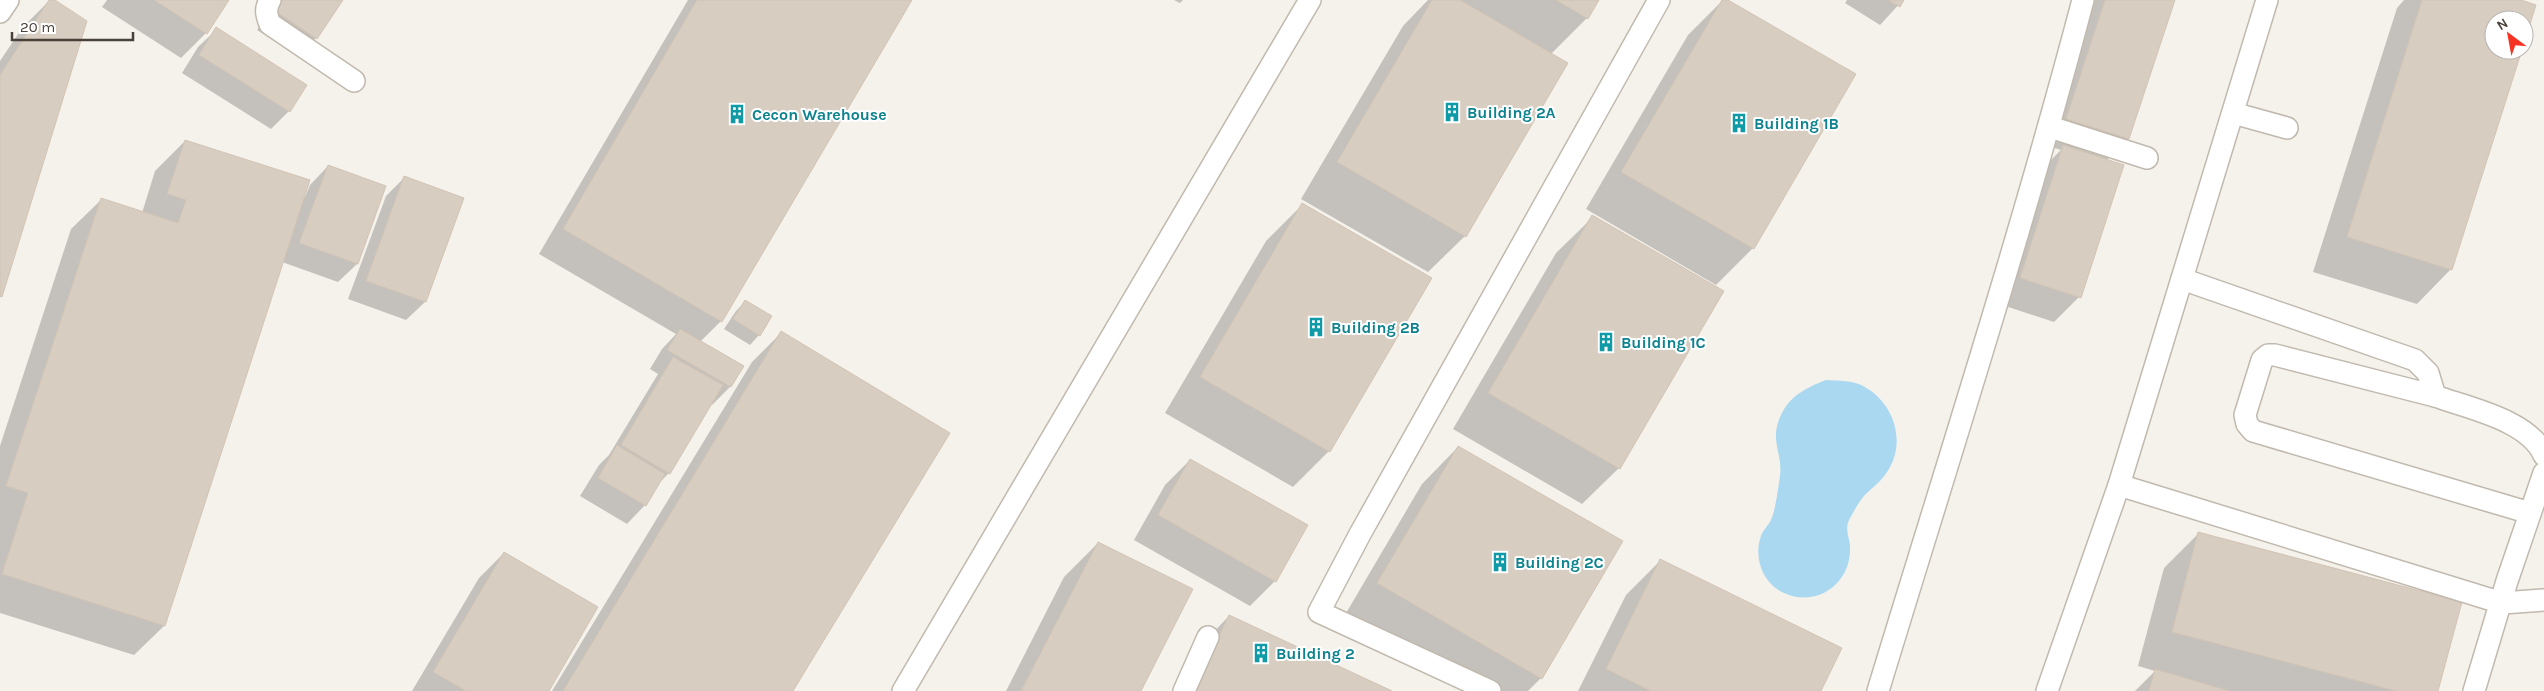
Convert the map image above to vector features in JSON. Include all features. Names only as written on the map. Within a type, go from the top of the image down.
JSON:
[{"type":"lane","points":[[0,12],[8,0]]},
{"type":"lane","points":[[270,0],[266,6],[266,14],[270,24],[354,80]]},
{"type":"lane","points":[[903,691],[1310,0]]},
{"type":"lane","points":[[1490,691],[1319,612],[1360,534],[1659,0]]},
{"type":"lane","points":[[1878,691],[2050,127],[2083,0]]},
{"type":"lane","points":[[2047,691],[2119,485],[2267,0]]},
{"type":"lane","points":[[2233,113],[2287,128]]},
{"type":"lane","points":[[2050,127],[2147,158]]},
{"type":"lane","points":[[2182,279],[2415,360],[2428,373],[2435,396]]},
{"type":"lane","points":[[2530,513],[2253,431],[2245,415],[2262,360],[2268,355],[2275,355],[2435,396],[2513,424],[2540,444],[2544,454]]},
{"type":"lane","points":[[2474,691],[2544,473]]},
{"type":"lane","points":[[2119,485],[2502,603],[2544,600]]},
{"type":"lane","points":[[1184,691],[1208,637]]},
{"type":"water","points":[[1826,380],[1845,381],[1863,386],[1882,401],[1893,421],[1897,444],[1895,456],[1888,471],[1862,498],[1849,520],[1847,528],[1850,546],[1848,562],[1838,583],[1819,595],[1796,597],[1777,589],[1765,577],[1759,561],[1759,544],[1762,534],[1773,515],[1778,492],[1780,460],[1776,431],[1778,422],[1782,413],[1795,396]]},
{"type":"building","points":[[49,0],[55,0],[87,21],[2,297],[0,296],[0,75]]},
{"type":"building","points":[[154,0],[229,0],[207,34]]},
{"type":"building","points":[[282,0],[343,0],[317,39],[275,11]]},
{"type":"building","name":"Cecon Warehouse","points":[[697,0],[912,0],[722,322],[563,229]]},
{"type":"building","name":"Building 2A","points":[[1432,0],[1460,0],[1568,63],[1466,237],[1337,162]]},
{"type":"building","points":[[1556,0],[1599,0],[1588,19]]},
{"type":"building","name":"Building 1B","points":[[1722,0],[1728,0],[1856,74],[1754,249],[1621,172]]},
{"type":"building","points":[[1888,0],[1904,0],[1900,7]]},
{"type":"building","points":[[2105,0],[2175,0],[2129,139],[2066,119]]},
{"type":"building","points":[[2422,0],[2521,0],[2536,5],[2534,11],[2484,10],[2484,60],[2519,60],[2452,270],[2347,237]]},
{"type":"building","points":[[216,27],[307,85],[290,112],[199,55]]},
{"type":"building","points":[[185,140],[310,180],[165,626],[2,574],[28,493],[6,486],[101,198],[178,223],[186,200],[167,194]]},
{"type":"building","points":[[2063,145],[2124,165],[2081,298],[2020,278]]},
{"type":"building","points":[[328,165],[386,186],[358,264],[299,243]]},
{"type":"building","points":[[404,176],[464,198],[426,302],[366,281]]},
{"type":"building","name":"Building 2B","points":[[1302,203],[1432,278],[1330,452],[1200,377]]},
{"type":"building","name":"Building 1C","points":[[1592,215],[1724,291],[1620,469],[1488,393]]},
{"type":"building","points":[[745,300],[772,316],[760,336],[733,319]]},
{"type":"building","points":[[680,329],[744,366],[731,387],[667,350]]},
{"type":"building","points":[[781,331],[950,433],[793,691],[563,691]]},
{"type":"building","points":[[673,357],[723,385],[670,474],[621,445]]},
{"type":"building","points":[[617,445],[665,474],[646,506],[598,478]]},
{"type":"building","name":"Building 2C","points":[[1458,446],[1623,541],[1542,679],[1377,583]]},
{"type":"building","points":[[1190,459],[1308,525],[1276,582],[1158,515]]},
{"type":"building","points":[[2198,532],[2462,602],[2438,691],[2396,691],[2172,632]]},
{"type":"building","points":[[1098,542],[1193,589],[1141,691],[1021,691]]},
{"type":"building","points":[[504,552],[598,607],[549,691],[466,691],[433,672]]},
{"type":"building","points":[[1660,559],[1842,648],[1821,691],[1651,691],[1606,669]]},
{"type":"building","name":"Building 2","points":[[1229,615],[1392,691],[1193,691]]},
{"type":"building","points":[[2155,669],[2229,691],[2149,691]]},
{"type":"place","name":"Building 2A","points":[[1452,112]]},
{"type":"place","name":"Cecon Warehouse","points":[[737,114]]},
{"type":"place","name":"Building 1B","points":[[1739,123]]},
{"type":"place","name":"Building 2B","points":[[1316,327]]},
{"type":"place","name":"Building 1C","points":[[1606,342]]},
{"type":"place","name":"Building 2C","points":[[1500,562]]},
{"type":"place","name":"Building 2","points":[[1261,653]]}]
